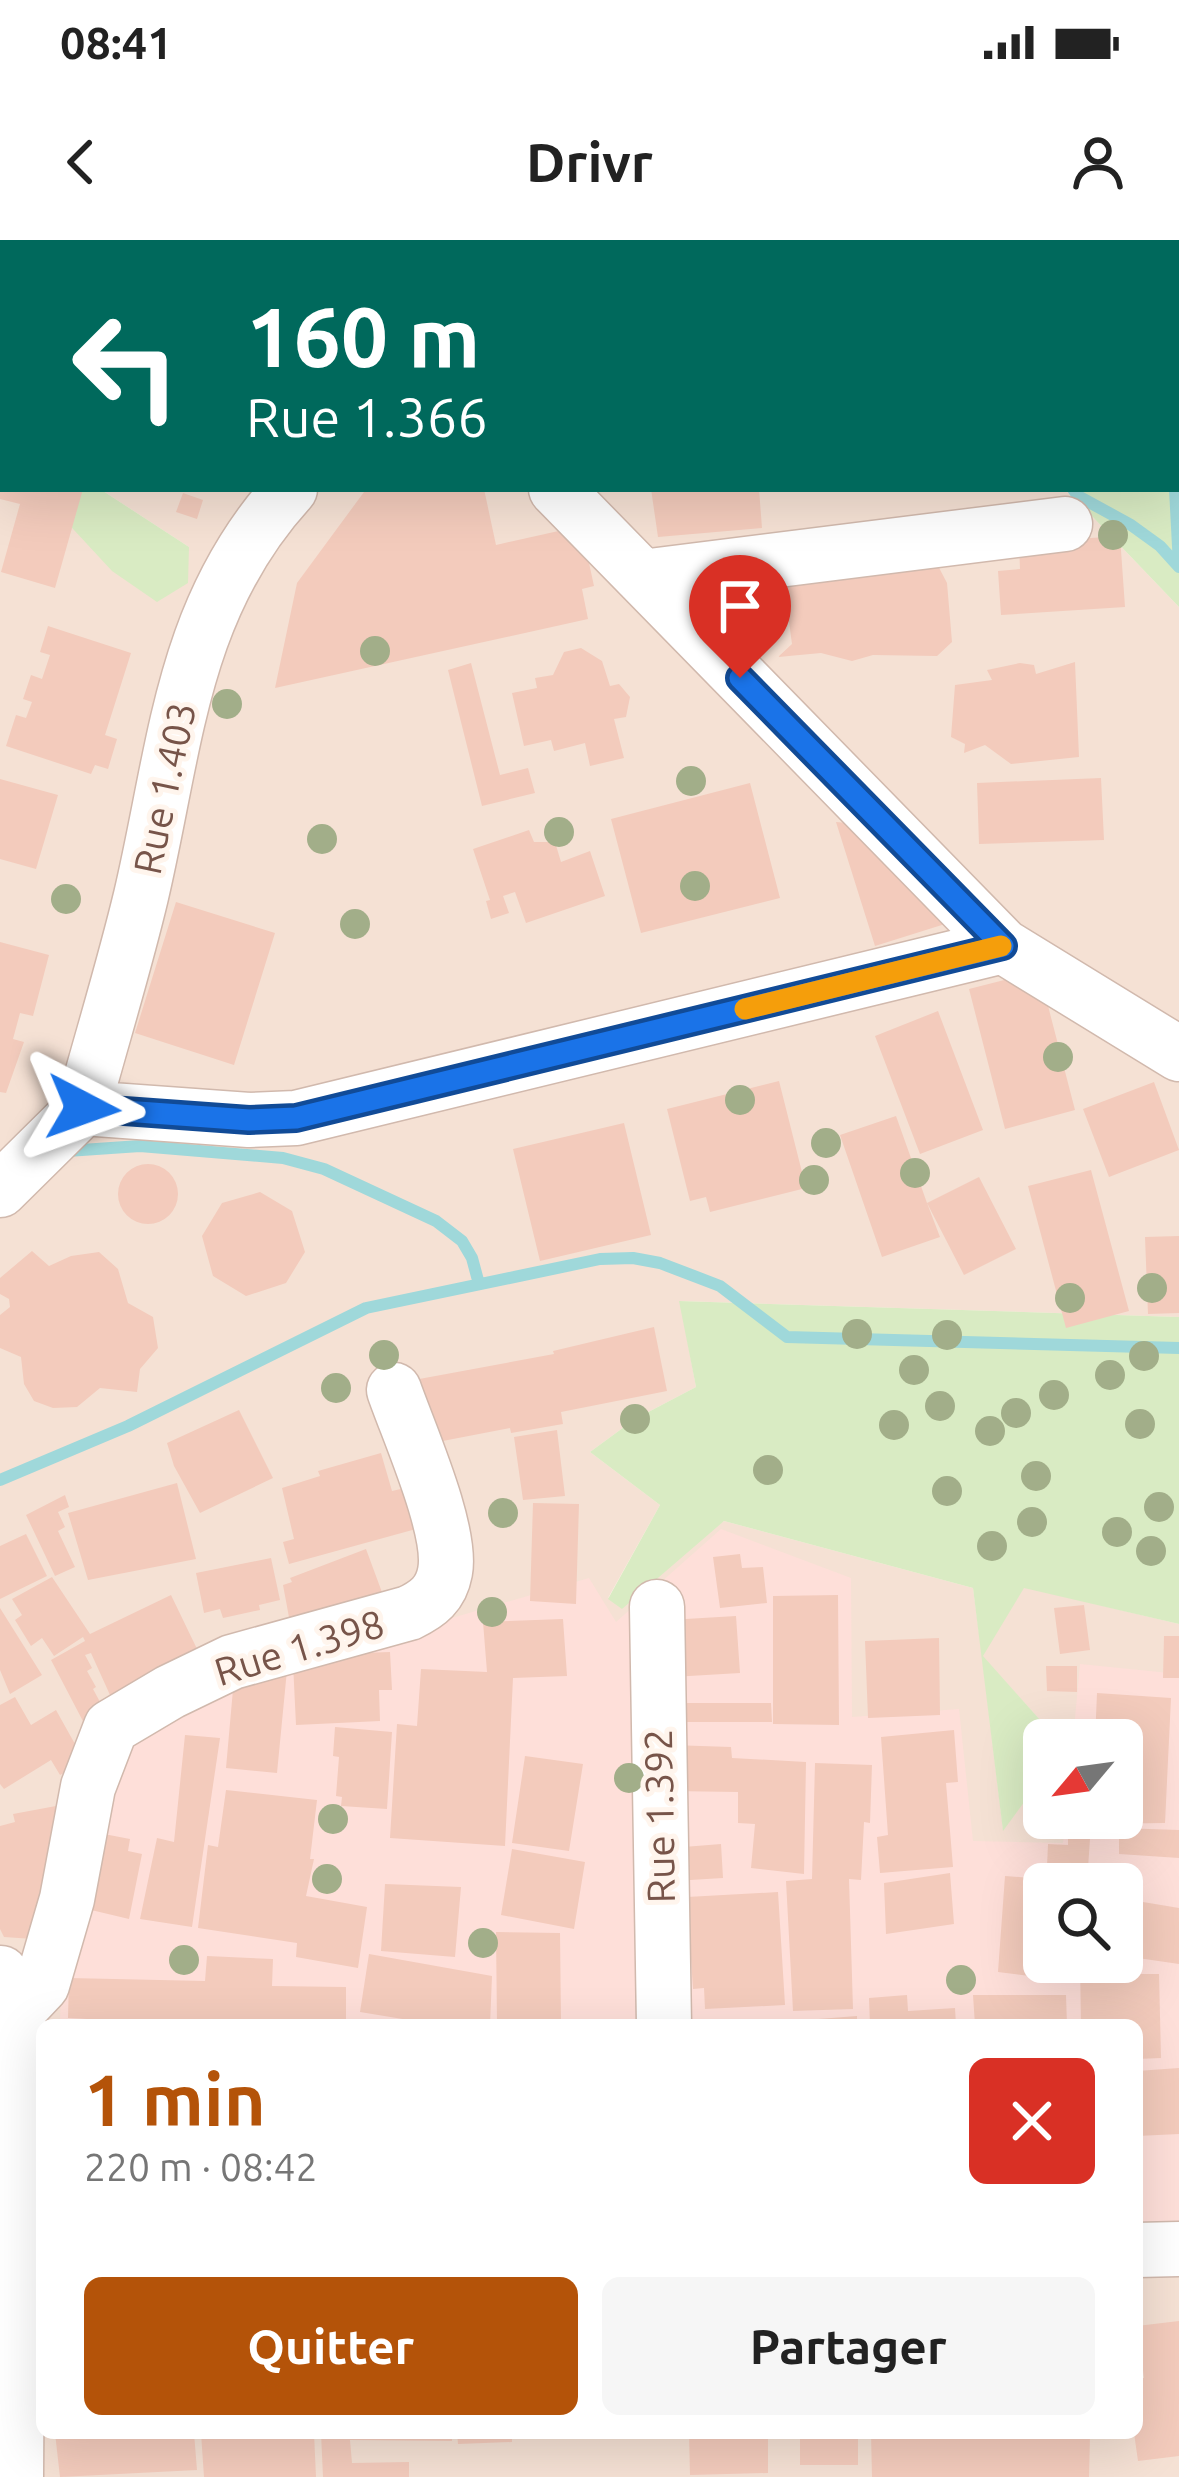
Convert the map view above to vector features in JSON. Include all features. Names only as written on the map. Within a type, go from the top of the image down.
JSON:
[{"type":"street","name":"Rue 1.403","points":[[83,1108],[141,895],[189,671],[233,563],[288,492]]},
{"type":"street","points":[[559,492],[1003,946],[1179,1054]]},
{"type":"street","points":[[642,577],[1065,524]]},
{"type":"street","points":[[0,1190],[83,1108],[249,1120],[296,1118],[1003,946]]},
{"type":"street","name":"Rue 1.398","points":[[6,1995],[34,1996],[42,1985],[68,1899],[88,1786],[111,1727],[232,1661],[409,1613],[434,1598],[446,1560],[430,1492],[394,1390]]},
{"type":"street","name":"Rue 1.392","points":[[657,1607],[664,2019]]},
{"type":"street","points":[[6,1995],[20,2028],[28,2307],[11,2458]]},
{"type":"street","points":[[1143,2250],[1179,2248]]},
{"type":"shaded area","points":[[0,492],[189,547],[105,492],[1069,492],[1179,607],[1179,1317],[680,1301],[696,1387],[635,1419],[590,1452],[660,1505],[608,1598],[724,1521],[973,1588],[982,1655],[1024,1587],[1179,1624],[1179,2477],[0,2477]]},
{"type":"shaded area","points":[[721,1529],[851,1578],[852,1717],[959,1709],[973,1841],[1143,1839],[1143,1719],[1075,1719],[1080,1664],[1179,1674],[1179,2247],[1143,2240],[1143,2019],[60,2019],[61,1975],[108,1734],[411,1630],[589,1578],[616,1622]]},
{"type":"green space","points":[[39,492],[105,492],[189,547],[188,583],[157,602],[112,571]]},
{"type":"green space","points":[[1069,492],[1179,492],[1179,607]]},
{"type":"green space","points":[[679,1301],[1179,1317],[1179,1624],[1024,1588],[983,1656],[1039,1719],[1023,1719],[1023,1804],[1003,1831],[973,1588],[724,1521],[622,1609],[608,1599],[660,1505],[590,1452],[635,1419],[696,1387]]},
{"type":"building","points":[[0,492],[82,492],[55,588],[1,572],[20,504],[0,499]]},
{"type":"building","points":[[364,492],[485,492],[496,545],[581,526],[594,586],[582,589],[588,619],[275,688],[297,583]]},
{"type":"building","points":[[651,492],[759,492],[762,528],[658,537]]},
{"type":"building","points":[[183,493],[203,500],[197,519],[176,512]]},
{"type":"building","points":[[1120,536],[1125,607],[1001,615],[998,571],[1020,569],[1019,543]]},
{"type":"building","points":[[935,560],[947,583],[952,642],[937,656],[873,655],[852,661],[821,653],[778,657],[792,644],[783,576]]},
{"type":"building","points":[[48,626],[131,653],[105,735],[117,739],[108,769],[95,765],[91,774],[6,746],[16,715],[26,718],[32,702],[23,699],[31,675],[42,679],[50,655],[40,652]]},
{"type":"building","points":[[581,648],[602,661],[610,686],[619,684],[630,697],[626,717],[614,719],[624,758],[590,766],[585,743],[554,751],[551,740],[524,746],[512,693],[537,688],[535,678],[553,675],[564,652]]},
{"type":"building","points":[[1075,662],[1079,757],[1011,764],[985,745],[964,753],[965,744],[951,737],[955,685],[992,680],[987,670],[1020,663],[1034,665],[1036,674]]},
{"type":"building","points":[[471,663],[500,775],[528,768],[535,793],[482,806],[448,670]]},
{"type":"building","points":[[1101,778],[1104,840],[979,844],[977,783]]},
{"type":"building","points":[[0,779],[58,795],[36,869],[0,859]]},
{"type":"building","points":[[750,783],[780,898],[641,933],[611,819]]},
{"type":"building","points":[[836,822],[859,824],[945,924],[875,946]]},
{"type":"building","points":[[529,830],[534,842],[555,842],[561,862],[590,851],[605,896],[526,923],[515,892],[503,896],[509,913],[491,919],[486,901],[490,900],[473,849]]},
{"type":"building","points":[[176,902],[275,933],[234,1065],[135,1033]]},
{"type":"building","points":[[0,942],[49,955],[33,1016],[20,1013],[13,1039],[24,1042],[6,1093],[0,1092]]},
{"type":"building","points":[[1039,971],[1075,1110],[1005,1129],[969,989]]},
{"type":"building","points":[[938,1011],[983,1130],[920,1154],[875,1036]]},
{"type":"building","points":[[779,1081],[806,1188],[710,1212],[706,1197],[690,1201],[667,1109]]},
{"type":"building","points":[[1154,1082],[1179,1150],[1109,1177],[1083,1109]]},
{"type":"building","points":[[896,1116],[940,1237],[882,1257],[840,1135]]},
{"type":"building","points":[[624,1123],[651,1235],[540,1261],[513,1149]]},
{"type":"building","points":[[148,1164],[169,1173],[178,1194],[169,1215],[148,1224],[127,1215],[118,1194],[127,1173]]},
{"type":"building","points":[[1091,1170],[1129,1311],[1066,1328],[1028,1186]]},
{"type":"building","points":[[979,1177],[1016,1249],[964,1275],[927,1203]]},
{"type":"building","points":[[260,1192],[292,1211],[305,1252],[286,1283],[246,1296],[213,1276],[202,1236],[222,1203]]},
{"type":"building","points":[[1179,1236],[1179,1313],[1148,1314],[1145,1237]]},
{"type":"building","points":[[32,1251],[49,1266],[71,1256],[99,1252],[118,1269],[128,1303],[153,1317],[158,1348],[140,1369],[137,1392],[100,1388],[77,1407],[53,1408],[34,1401],[24,1384],[21,1357],[0,1348],[0,1315],[10,1307],[9,1299],[0,1294],[0,1278]]},
{"type":"building","points":[[654,1327],[667,1391],[561,1412],[563,1424],[511,1433],[510,1428],[422,1445],[403,1382],[554,1354]]},
{"type":"building","points":[[239,1410],[273,1478],[200,1513],[167,1443]]},
{"type":"building","points":[[557,1430],[565,1496],[523,1500],[514,1437]]},
{"type":"building","points":[[381,1453],[392,1491],[405,1488],[416,1529],[289,1564],[283,1542],[294,1539],[282,1488],[320,1476],[318,1471]]},
{"type":"building","points":[[177,1483],[196,1559],[88,1580],[68,1513]]},
{"type":"building","points":[[65,1495],[69,1507],[58,1512],[65,1527],[58,1531],[75,1567],[55,1576],[26,1515]]},
{"type":"building","points":[[533,1503],[579,1504],[576,1604],[530,1601]]},
{"type":"building","points":[[26,1534],[47,1576],[0,1599],[0,1546]]},
{"type":"building","points":[[366,1549],[383,1595],[291,1628],[283,1585],[292,1582],[290,1578]]},
{"type":"building","points":[[740,1554],[742,1568],[763,1567],[767,1603],[720,1608],[713,1557]]},
{"type":"building","points":[[271,1558],[280,1600],[223,1618],[220,1609],[204,1613],[196,1573]]},
{"type":"building","points":[[52,1577],[90,1634],[171,1595],[198,1651],[110,1695],[91,1653],[85,1655],[92,1668],[87,1671],[93,1689],[106,1713],[85,1725],[51,1660],[85,1641],[83,1637],[54,1656],[42,1638],[31,1646],[15,1620],[22,1615],[12,1599]]},
{"type":"building","points":[[838,1595],[839,1725],[773,1724],[773,1596]]},
{"type":"building","points":[[1084,1605],[1090,1650],[1060,1654],[1054,1608]]},
{"type":"building","points":[[0,1608],[42,1675],[10,1694],[0,1670]]},
{"type":"building","points":[[736,1616],[740,1673],[672,1677],[669,1620]]},
{"type":"building","points":[[563,1619],[567,1676],[513,1678],[505,1846],[390,1838],[397,1724],[417,1726],[421,1669],[487,1672],[483,1622]]},
{"type":"building","points":[[1164,1636],[1179,1636],[1179,1678],[1163,1678]]},
{"type":"building","points":[[939,1638],[940,1715],[868,1718],[865,1641]]},
{"type":"building","points":[[390,1652],[392,1690],[379,1690],[380,1721],[296,1725],[293,1663],[332,1654]]},
{"type":"building","points":[[1046,1666],[1077,1666],[1077,1692],[1047,1691]]},
{"type":"building","points":[[235,1667],[287,1670],[277,1773],[226,1768]]},
{"type":"building","points":[[1097,1693],[1171,1698],[1165,1823],[1143,1823],[1143,1719],[1096,1719]]},
{"type":"building","points":[[15,1697],[31,1725],[56,1710],[85,1762],[60,1775],[51,1760],[4,1789],[0,1784],[0,1705]]},
{"type":"building","points":[[679,1703],[771,1703],[772,1722],[679,1722]]},
{"type":"building","points":[[335,1727],[392,1732],[387,1809],[341,1806],[342,1797],[336,1796]]},
{"type":"building","points":[[954,1730],[958,1782],[946,1783],[953,1867],[880,1873],[877,1837],[888,1835],[881,1737]]},
{"type":"building","points":[[185,1735],[220,1738],[192,1927],[140,1919],[157,1838],[174,1842]]},
{"type":"building","points":[[671,1745],[731,1747],[732,1758],[806,1762],[804,1874],[751,1868],[755,1824],[738,1823],[738,1792],[671,1791]]},
{"type":"building","points":[[525,1756],[583,1764],[569,1851],[512,1843]]},
{"type":"building","points":[[815,1763],[872,1765],[870,1823],[864,1822],[861,1880],[849,1879],[853,2009],[793,2011],[786,1881],[812,1879]]},
{"type":"building","points":[[226,1790],[317,1800],[310,1859],[314,1859],[306,1896],[367,1907],[358,1968],[296,1957],[297,1943],[198,1928],[208,1845],[218,1847]]},
{"type":"building","points":[[56,1806],[66,1867],[48,1940],[4,1937],[0,1929],[0,1826],[15,1822],[13,1814]]},
{"type":"building","points":[[1143,1829],[1179,1830],[1179,1858],[1119,1854],[1119,1839],[1143,1839]]},
{"type":"building","points":[[104,1834],[130,1839],[128,1851],[142,1854],[129,1919],[87,1909]]},
{"type":"building","points":[[1068,1839],[1090,1839],[1088,1863],[1047,1863],[1048,1844],[1068,1845]]},
{"type":"building","points":[[721,1844],[723,1878],[674,1881],[671,1848]]},
{"type":"building","points":[[512,1849],[585,1862],[574,1929],[501,1915]]},
{"type":"building","points":[[950,1873],[954,1924],[886,1934],[884,1883]]},
{"type":"building","points":[[1005,1876],[1023,1877],[1023,1975],[998,1972]]},
{"type":"building","points":[[385,1884],[461,1887],[455,1957],[381,1951]]},
{"type":"building","points":[[778,1892],[785,2005],[705,2009],[704,1988],[693,1989],[687,1897]]},
{"type":"building","points":[[1143,1902],[1179,1908],[1179,1964],[1143,1959]]},
{"type":"building","points":[[496,1932],[560,1933],[561,2019],[497,2019]]},
{"type":"building","points":[[369,1954],[492,1976],[490,2019],[403,2019],[360,2012]]},
{"type":"building","points":[[207,1956],[273,1959],[272,1986],[346,1987],[346,2019],[68,2018],[69,1978],[205,1981]]},
{"type":"building","points":[[1143,1974],[1159,1974],[1161,2058],[1143,2059],[1143,2019],[1081,2019],[1080,1983],[1143,1983]]},
{"type":"building","points":[[907,1995],[908,2011],[955,2008],[956,2019],[870,2019],[869,1998]]},
{"type":"building","points":[[973,1995],[1066,1995],[1067,2019],[975,2019]]},
{"type":"building","points":[[1179,2068],[1179,2134],[1143,2136],[1143,2071]]},
{"type":"building","points":[[1179,2321],[1179,2456],[1138,2461],[1135,2439],[1143,2439],[1143,2325]]},
{"type":"building","points":[[56,2439],[194,2439],[197,2470],[60,2477]]},
{"type":"building","points":[[201,2439],[314,2439],[316,2477],[204,2477]]},
{"type":"building","points":[[321,2439],[452,2439],[350,2440],[352,2463],[409,2462],[409,2477],[323,2477]]},
{"type":"building","points":[[458,2439],[512,2439],[512,2442],[458,2444]]},
{"type":"building","points":[[689,2439],[768,2439],[768,2473],[690,2475]]},
{"type":"building","points":[[800,2439],[858,2439],[858,2465],[800,2465]]},
{"type":"building","points":[[871,2439],[1090,2439],[1089,2477],[872,2477]]},
{"type":"waterway","points":[[1075,492],[1131,525],[1179,567]]},
{"type":"waterway","points":[[1175,492],[1179,565]]},
{"type":"waterway","points":[[67,1151],[140,1146],[283,1158],[324,1169],[436,1221],[462,1241],[479,1284]]},
{"type":"waterway","points":[[0,1480],[128,1426],[366,1308],[600,1259],[660,1263],[720,1286],[787,1337],[1179,1348]]},
{"type":"slow traffic","points":[[745,1009],[1001,946]]},
{"type":"route","points":[[83,1108],[249,1120],[296,1118],[1003,946],[740,678]]}]
